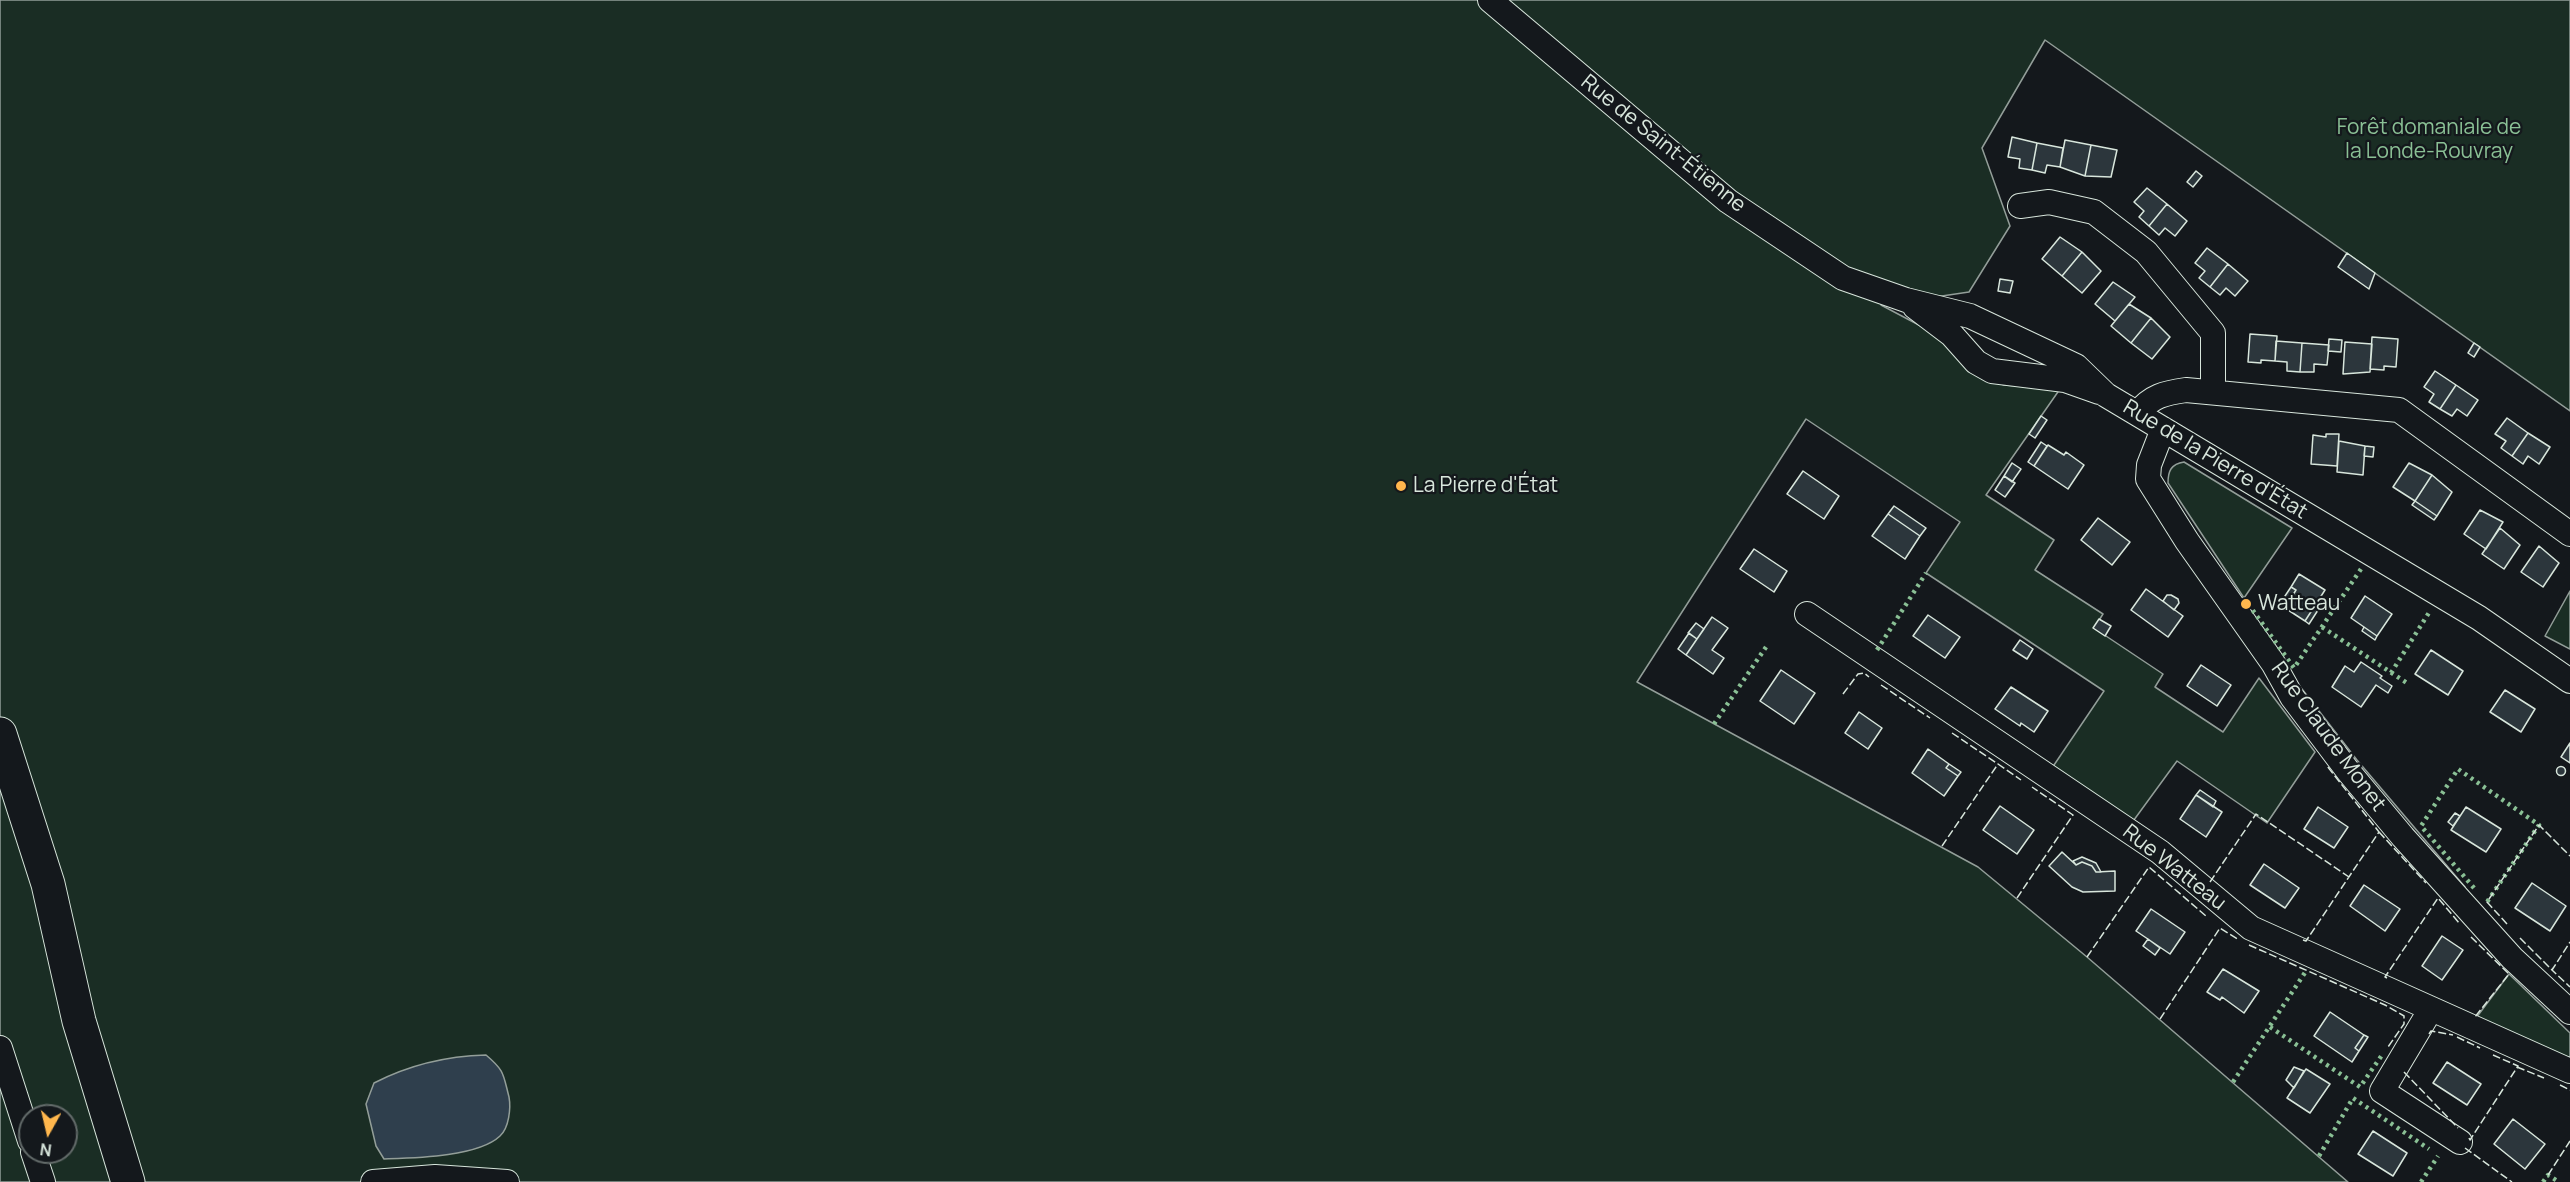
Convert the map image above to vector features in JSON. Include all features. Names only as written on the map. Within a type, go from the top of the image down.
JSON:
[{"type":"highway","points":[[0,735],[48,884],[79,1021],[128,1182]]},
{"type":"street","name":"Rue de Saint-Étienne","points":[[1490,0],[1728,201],[1843,278]]},
{"type":"street","points":[[2020,206],[2049,202],[2094,212],[2146,252],[2213,333],[2213,392]]},
{"type":"street","name":"Rue de la Pierre d'État","points":[[1843,278],[1906,300],[1970,316],[2076,366],[2106,395],[2479,618],[2570,681]]},
{"type":"street","points":[[1906,300],[1952,335],[1976,362],[1992,371],[2065,380],[2106,395]]},
{"type":"street","points":[[2138,413],[2145,403],[2162,394],[2186,390],[2399,410],[2570,534]]},
{"type":"street","name":"Rue Claude Monet","points":[[2163,429],[2149,465],[2148,479],[2187,541],[2273,663],[2292,697],[2348,771],[2403,837],[2512,958],[2570,1012]]},
{"type":"street","name":"Rue Watteau","points":[[1807,614],[2160,852],[2251,928],[2570,1071]]},
{"type":"street","points":[[2431,1009],[2382,1091],[2460,1142]]},
{"type":"street","points":[[0,1048],[18,1104]]},
{"type":"street","points":[[37,1164],[43,1182]]},
{"type":"street","points":[[373,1182],[435,1177],[507,1182]]},
{"type":"green space","name":"Forêt domaniale de la Londe-Rouvray","points":[[0,0],[2570,0],[2570,411],[2045,40],[1982,148],[2010,226],[1969,292],[1881,305],[1934,333],[1974,374],[2004,385],[2060,389],[1986,495],[2054,540],[2035,570],[2103,614],[2094,628],[2163,674],[2155,687],[2223,732],[2259,678],[2315,752],[2267,823],[2177,761],[2131,824],[2052,768],[2104,691],[1926,573],[1960,522],[1806,419],[1637,682],[1978,867],[2087,957],[2348,1182],[0,1182]]},
{"type":"green space","points":[[2184,462],[2292,528],[2244,598],[2168,483],[2171,469],[2176,464]]},
{"type":"green space","points":[[2570,591],[2570,649],[2545,636]]},
{"type":"green space","points":[[2509,974],[2570,1033],[2570,1057],[2561,1056],[2476,1018]]},
{"type":"shaded area","points":[[2302,689],[2357,760],[2465,887],[2461,891],[2298,691]]},
{"type":"water","points":[[486,1055],[502,1073],[509,1097],[509,1118],[500,1136],[490,1143],[461,1152],[428,1157],[384,1159],[376,1146],[366,1104],[374,1083],[401,1071],[428,1063],[457,1057]]},
{"type":"building","points":[[2012,137],[2037,143],[2032,170],[2019,168],[2020,159],[2008,157]]},
{"type":"building","points":[[2065,140],[2091,145],[2085,176],[2060,167]]},
{"type":"building","points":[[2037,143],[2063,148],[2060,167],[2047,165],[2045,173],[2032,170]]},
{"type":"building","points":[[2091,145],[2117,150],[2111,177],[2085,176]]},
{"type":"building","points":[[2196,171],[2202,176],[2193,187],[2187,182]]},
{"type":"building","points":[[2147,188],[2167,204],[2149,226],[2139,217],[2144,211],[2134,202]]},
{"type":"building","points":[[2167,204],[2187,221],[2175,236],[2165,228],[2159,235],[2149,226]]},
{"type":"building","points":[[2060,237],[2082,252],[2062,276],[2042,259]]},
{"type":"building","points":[[2207,248],[2228,264],[2210,287],[2199,278],[2205,271],[2195,263]]},
{"type":"building","points":[[2082,252],[2101,271],[2082,293],[2062,276]]},
{"type":"building","points":[[2347,253],[2375,273],[2369,289],[2338,267]]},
{"type":"building","points":[[2228,264],[2248,281],[2235,296],[2226,288],[2220,295],[2210,287]]},
{"type":"building","points":[[2000,279],[2013,281],[2010,293],[1998,291]]},
{"type":"building","points":[[2113,282],[2135,297],[2115,321],[2095,304]]},
{"type":"building","points":[[2129,304],[2151,318],[2131,343],[2111,326]]},
{"type":"building","points":[[2151,318],[2170,337],[2152,359],[2131,343]]},
{"type":"building","points":[[2250,334],[2277,336],[2275,361],[2248,362]]},
{"type":"building","points":[[2372,337],[2398,339],[2396,367],[2384,366],[2384,370],[2370,369]]},
{"type":"building","points":[[2329,339],[2342,340],[2341,352],[2328,351]]},
{"type":"building","points":[[2276,341],[2302,343],[2300,372],[2287,371],[2287,362],[2275,361]]},
{"type":"building","points":[[2345,342],[2372,344],[2370,372],[2343,374]]},
{"type":"building","points":[[2302,343],[2329,345],[2327,365],[2314,364],[2314,372],[2300,372]]},
{"type":"building","points":[[2474,343],[2480,347],[2474,357],[2468,353]]},
{"type":"building","points":[[2435,371],[2456,385],[2440,409],[2429,402],[2434,394],[2424,387]]},
{"type":"building","points":[[2456,385],[2478,400],[2467,416],[2457,409],[2452,416],[2440,409]]},
{"type":"building","points":[[2041,416],[2047,420],[2035,438],[2029,434]]},
{"type":"building","points":[[2507,418],[2528,433],[2512,456],[2501,448],[2506,441],[2495,434]]},
{"type":"building","points":[[2528,433],[2550,447],[2539,464],[2528,456],[2523,464],[2512,456]]},
{"type":"building","points":[[2326,434],[2339,434],[2337,466],[2311,464],[2313,435],[2326,437]]},
{"type":"building","points":[[2339,441],[2365,446],[2363,475],[2337,472]]},
{"type":"building","points":[[2041,442],[2047,446],[2034,466],[2028,462]]},
{"type":"building","points":[[2048,445],[2064,455],[2066,452],[2084,465],[2068,489],[2034,466]]},
{"type":"building","points":[[2365,446],[2374,447],[2373,457],[2364,456]]},
{"type":"building","points":[[2012,463],[2021,469],[2012,482],[2004,476]]},
{"type":"building","points":[[2409,463],[2432,475],[2415,501],[2393,487]]},
{"type":"building","points":[[1803,471],[1839,496],[1824,519],[1787,494]]},
{"type":"building","points":[[2432,475],[2452,492],[2437,516],[2415,501]]},
{"type":"building","points":[[2004,476],[2015,483],[2005,497],[1995,490]]},
{"type":"building","points":[[2415,501],[2437,516],[2434,520],[2412,505]]},
{"type":"building","points":[[1894,506],[1926,528],[1920,536],[1888,514]]},
{"type":"building","points":[[2480,510],[2503,522],[2486,549],[2464,534]]},
{"type":"building","points":[[1888,514],[1920,536],[1905,559],[1872,536]]},
{"type":"building","points":[[2098,518],[2130,542],[2112,565],[2081,540]]},
{"type":"building","points":[[2500,528],[2520,545],[2504,569],[2482,554]]},
{"type":"building","points":[[2539,546],[2559,563],[2543,587],[2521,572]]},
{"type":"building","points":[[1754,549],[1787,571],[1774,592],[1740,569]]},
{"type":"building","points":[[2299,574],[2325,590],[2305,621],[2285,608],[2296,590],[2291,587]]},
{"type":"building","points":[[2291,587],[2296,590],[2285,608],[2279,605]]},
{"type":"building","points":[[2146,589],[2183,616],[2168,637],[2131,610]]},
{"type":"building","points":[[2167,595],[2178,599],[2179,603],[2174,610],[2163,601]]},
{"type":"building","points":[[2365,596],[2392,614],[2377,636],[2351,618]]},
{"type":"building","points":[[2316,604],[2320,607],[2309,624],[2305,621]]},
{"type":"building","points":[[1928,615],[1960,637],[1945,658],[1913,636]]},
{"type":"building","points":[[1712,617],[1728,628],[1712,650],[1724,658],[1713,674],[1686,655]]},
{"type":"building","points":[[2099,619],[2111,626],[2105,636],[2093,628]]},
{"type":"building","points":[[1696,623],[1704,629],[1697,639],[1688,633]]},
{"type":"building","points":[[2364,627],[2377,636],[2375,640],[2362,631]]},
{"type":"building","points":[[1689,633],[1697,639],[1686,655],[1678,649]]},
{"type":"building","points":[[2020,640],[2033,649],[2027,659],[2013,650]]},
{"type":"building","points":[[2431,650],[2463,671],[2448,695],[2415,674]]},
{"type":"building","points":[[2361,662],[2392,686],[2388,693],[2376,685],[2361,707],[2332,687],[2345,666],[2354,672]]},
{"type":"building","points":[[2201,665],[2231,685],[2217,706],[2187,686]]},
{"type":"building","points":[[1781,670],[1815,693],[1794,724],[1760,701]]},
{"type":"building","points":[[2011,687],[2048,711],[2034,732],[2021,723],[2020,726],[1995,709]]},
{"type":"building","points":[[2505,690],[2535,709],[2521,732],[2490,712]]},
{"type":"building","points":[[1859,712],[1882,728],[1868,749],[1845,733]]},
{"type":"building","points":[[2570,743],[2570,763],[2561,757]]},
{"type":"building","points":[[1928,749],[1949,764],[1946,768],[1958,776],[1944,796],[1912,773]]},
{"type":"building","points":[[1949,764],[1961,772],[1958,776],[1946,768]]},
{"type":"building","points":[[2561,766],[2566,771],[2561,776],[2556,771]]},
{"type":"building","points":[[2200,790],[2216,801],[2213,807],[2196,795]]},
{"type":"building","points":[[2196,795],[2222,812],[2206,837],[2180,819]]},
{"type":"building","points":[[2000,806],[2034,830],[2017,854],[1983,830]]},
{"type":"building","points":[[2318,807],[2348,827],[2334,848],[2304,829]]},
{"type":"building","points":[[2466,807],[2501,829],[2486,852],[2451,830]]},
{"type":"building","points":[[2455,813],[2460,816],[2453,826],[2448,822]]},
{"type":"building","points":[[2062,852],[2076,865],[2082,862],[2092,866],[2096,872],[2115,871],[2115,891],[2083,892],[2072,887],[2049,866]]},
{"type":"building","points":[[2082,857],[2096,863],[2101,872],[2096,872],[2092,866],[2082,862],[2076,865],[2073,861]]},
{"type":"building","points":[[2264,864],[2299,888],[2285,908],[2250,885]]},
{"type":"building","points":[[2532,883],[2566,906],[2550,931],[2515,908]]},
{"type":"building","points":[[2364,885],[2400,909],[2385,931],[2350,906]]},
{"type":"building","points":[[2151,909],[2185,932],[2170,954],[2136,931]]},
{"type":"building","points":[[2442,936],[2463,950],[2442,980],[2422,966]]},
{"type":"building","points":[[2148,939],[2160,948],[2155,955],[2143,946]]},
{"type":"building","points":[[2223,969],[2259,991],[2244,1013],[2222,997],[2220,1000],[2207,992]]},
{"type":"building","points":[[2330,1012],[2364,1035],[2355,1048],[2359,1051],[2352,1062],[2314,1036]]},
{"type":"building","points":[[2364,1035],[2368,1037],[2359,1051],[2355,1048]]},
{"type":"building","points":[[2447,1062],[2481,1084],[2467,1105],[2433,1083]]},
{"type":"building","points":[[2294,1067],[2304,1071],[2294,1088],[2286,1080]]},
{"type":"building","points":[[2306,1069],[2330,1084],[2310,1113],[2287,1098]]},
{"type":"building","points":[[2513,1119],[2545,1144],[2525,1169],[2494,1144]]},
{"type":"building","points":[[2373,1131],[2407,1153],[2393,1176],[2358,1154]]},
{"type":"hedge","points":[[2244,598],[2294,668],[2361,569]]},
{"type":"hedge","points":[[1877,650],[1926,573]]},
{"type":"hedge","points":[[2391,673],[2430,611]]},
{"type":"hedge","points":[[2322,627],[2407,683]]},
{"type":"hedge","points":[[1714,724],[1768,644]]},
{"type":"hedge","points":[[2474,888],[2421,826],[2458,769],[2539,825],[2487,902]]},
{"type":"hedge","points":[[2233,1082],[2306,971]]},
{"type":"hedge","points":[[2270,1027],[2360,1087],[2382,1055]]},
{"type":"hedge","points":[[2319,1156],[2353,1098],[2429,1149]]},
{"type":"hedge","points":[[2421,1182],[2438,1156]]},
{"type":"hedge","points":[[2543,1182],[2548,1175],[2559,1182]]},
{"type":"fence","points":[[1843,694],[1858,674],[1864,673],[1869,677]]},
{"type":"fence","points":[[1881,685],[1930,718]]},
{"type":"fence","points":[[1952,733],[1998,764]]},
{"type":"fence","points":[[1942,846],[1998,764],[2021,780]]},
{"type":"fence","points":[[2303,940],[2306,941],[2379,832],[2327,766]]},
{"type":"fence","points":[[2017,898],[2073,815],[2032,787]]},
{"type":"fence","points":[[2210,882],[2256,814],[2349,877]]},
{"type":"fence","points":[[2507,924],[2487,902],[2539,825],[2570,856]]},
{"type":"fence","points":[[2379,832],[2426,883]]},
{"type":"fence","points":[[2087,957],[2149,867],[2206,916]]},
{"type":"fence","points":[[2387,978],[2385,977],[2438,898],[2460,924]]},
{"type":"fence","points":[[2160,1019],[2220,928],[2239,940]]},
{"type":"fence","points":[[2471,937],[2509,974],[2475,1017]]},
{"type":"fence","points":[[2520,938],[2552,970],[2570,942]]},
{"type":"fence","points":[[2249,945],[2385,1005],[2404,1016],[2404,1024],[2388,1047]]},
{"type":"fence","points":[[2553,968],[2552,970],[2570,987]]},
{"type":"fence","points":[[2429,1034],[2431,1031],[2453,1035]]},
{"type":"fence","points":[[2457,1037],[2480,1048]]},
{"type":"fence","points":[[2469,1138],[2470,1140],[2518,1066],[2493,1055]]},
{"type":"fence","points":[[2517,1067],[2544,1078]]},
{"type":"fence","points":[[2404,1072],[2458,1128]]},
{"type":"fence","points":[[2560,1085],[2570,1090]]},
{"type":"fence","points":[[2548,1175],[2570,1141]]},
{"type":"fence","points":[[2465,1148],[2512,1182]]},
{"type":"place","name":"La Pierre d'État","points":[[1401,486]]},
{"type":"place","name":"Watteau","points":[[2246,604]]}]
